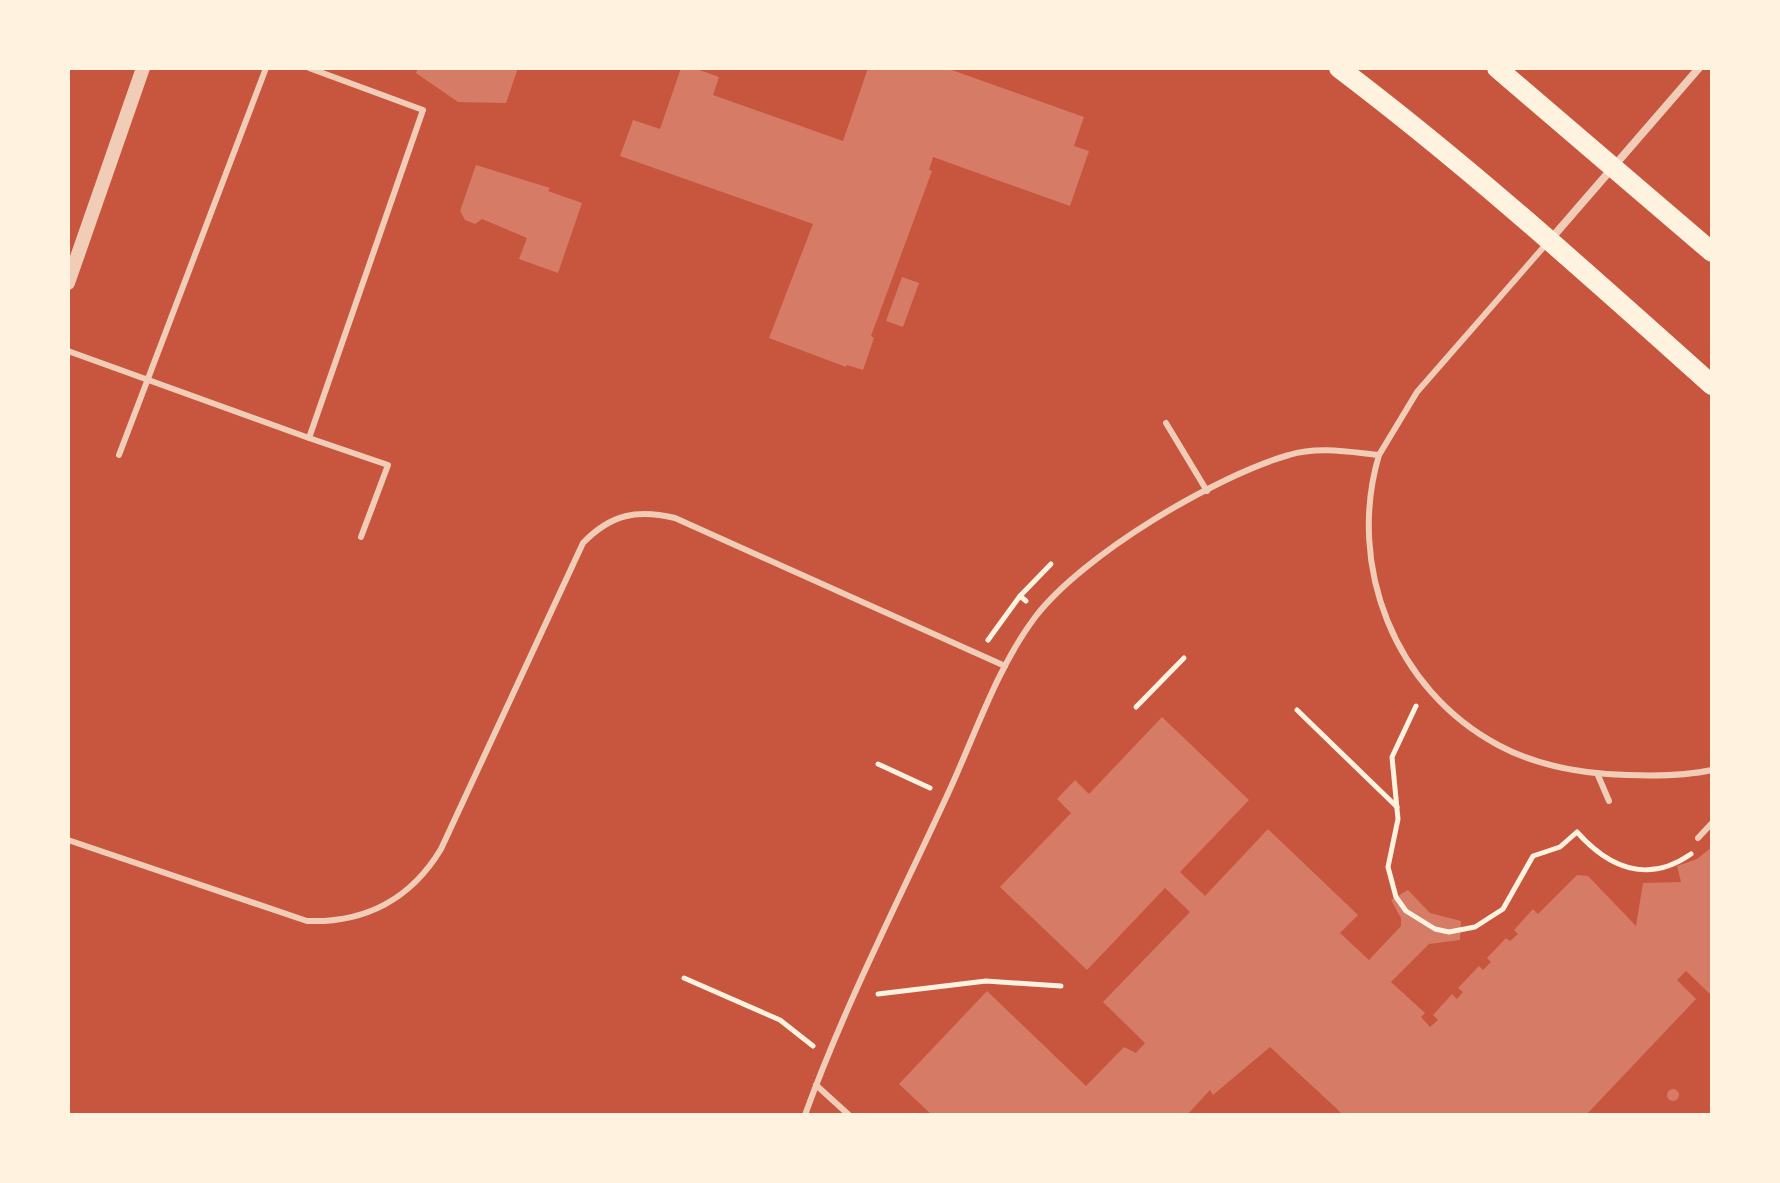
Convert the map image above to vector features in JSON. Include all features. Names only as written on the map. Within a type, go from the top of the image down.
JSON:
[{"type":"main road","points":[[1339,68],[1420,130],[1550,240],[1712,385]]},
{"type":"main road","points":[[1497,68],[1610,168],[1712,252]]},
{"type":"street","points":[[68,283],[143,68]]},
{"type":"street","points":[[1550,240],[1699,68]]},
{"type":"lane","points":[[119,455],[266,68]]},
{"type":"lane","points":[[309,68],[423,110],[309,438]]},
{"type":"lane","points":[[1550,240],[1417,392],[1379,455],[1368,512],[1374,579],[1395,639],[1416,674],[1464,723],[1501,747],[1542,762],[1597,773],[1647,776],[1712,770]]},
{"type":"lane","points":[[68,351],[388,465],[361,537]]},
{"type":"lane","points":[[1166,423],[1207,491]]},
{"type":"lane","points":[[805,1115],[1005,666],[1039,613],[1062,590],[1124,541],[1207,491],[1291,454],[1340,451],[1379,455]]},
{"type":"lane","points":[[68,840],[307,921],[349,919],[395,901],[430,866],[441,849],[583,543],[599,527],[619,516],[646,513],[675,518],[1005,666]]},
{"type":"lane","points":[[1597,773],[1609,801]]},
{"type":"lane","points":[[1698,838],[1712,823]]},
{"type":"lane","points":[[816,1085],[849,1115]]},
{"type":"path","points":[[980,656],[1020,596],[1051,564]]},
{"type":"path","points":[[1020,596],[1026,602]]},
{"type":"path","points":[[1136,707],[1184,658]]},
{"type":"path","points":[[1416,706],[1392,757],[1398,808],[1388,858],[1393,889],[1406,911],[1418,920],[1449,932],[1490,921],[1503,909],[1533,856],[1560,847],[1577,832],[1600,855],[1632,870],[1650,872],[1668,868],[1698,849]]},
{"type":"path","points":[[1297,710],[1398,808]]},
{"type":"path","points":[[878,764],[930,788]]},
{"type":"path","points":[[684,978],[780,1020],[813,1046]]},
{"type":"path","points":[[878,994],[986,981],[1061,986]]},
{"type":"building","points":[[418,68],[518,68],[506,103],[458,102],[416,73]]},
{"type":"building","points":[[681,68],[694,68],[719,77],[713,95],[843,141],[868,68],[946,68],[1084,117],[1074,146],[1089,151],[1070,206],[933,157],[929,170],[932,171],[871,336],[874,338],[863,370],[846,367],[769,338],[813,224],[620,156],[633,120],[660,129]]},
{"type":"building","points":[[476,165],[550,188],[548,191],[582,203],[558,273],[519,259],[527,238],[482,219],[475,224],[465,220],[460,211]]},
{"type":"building","points":[[902,277],[919,283],[903,327],[886,321]]},
{"type":"building","points":[[1162,717],[1249,800],[1180,872],[1205,896],[1268,829],[1358,915],[1340,933],[1369,960],[1401,926],[1401,918],[1391,900],[1408,890],[1430,913],[1461,921],[1460,940],[1429,944],[1391,982],[1425,1013],[1421,1017],[1430,1027],[1438,1020],[1433,1015],[1452,994],[1457,999],[1463,992],[1458,988],[1479,966],[1483,970],[1491,962],[1487,958],[1506,938],[1510,941],[1518,934],[1514,930],[1533,909],[1538,914],[1577,875],[1588,876],[1636,926],[1643,883],[1681,882],[1677,866],[1697,859],[1712,847],[1712,996],[1686,971],[1677,980],[1696,999],[1586,1115],[1339,1115],[1341,1113],[1336,1108],[1270,1047],[1213,1095],[1210,1090],[1187,1115],[932,1115],[899,1084],[987,991],[1086,1086],[1124,1047],[1136,1053],[1145,1043],[1103,1002],[1190,912],[1165,888],[1087,970],[1000,887],[1071,813],[1057,799],[1075,780],[1089,794]]},
{"type":"building","points":[[1673,1089],[1679,1095],[1673,1101],[1667,1095]]}]
